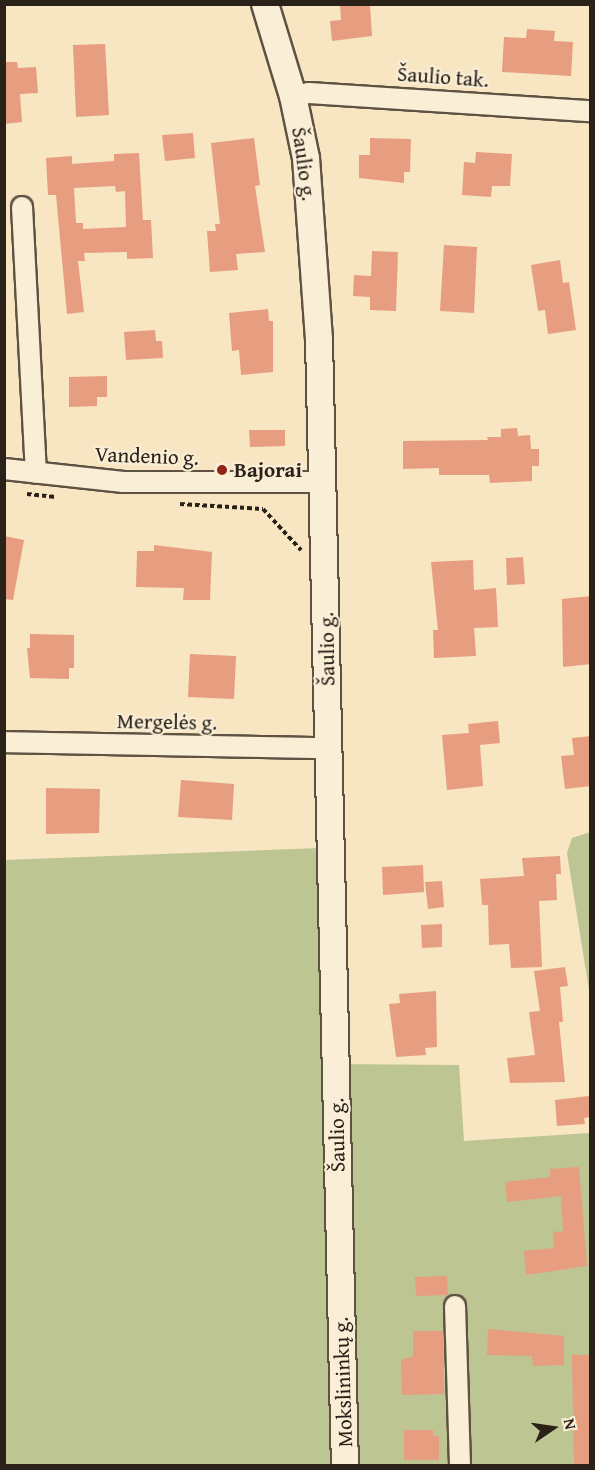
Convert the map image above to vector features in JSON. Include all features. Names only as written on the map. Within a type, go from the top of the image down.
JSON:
[{"type":"street","name":"Šaulio g.","points":[[265,4],[293,96],[306,158],[313,242],[324,482],[340,1299]]},
{"type":"street","name":"Šaulio tak.","points":[[293,96],[309,93],[591,111]]},
{"type":"street","points":[[22,207],[36,473]]},
{"type":"street","name":"Vandenio g.","points":[[4,469],[123,482],[324,482]]},
{"type":"street","name":"Mergelės g.","points":[[4,742],[330,748]]},
{"type":"street","name":"Mokslininkų g.","points":[[340,1299],[345,1466]]},
{"type":"street","points":[[455,1306],[460,1466]]},
{"type":"path","points":[[19,492],[62,497]]},
{"type":"path","points":[[167,503],[263,509],[302,552]]},
{"type":"green space","points":[[590,832],[590,996],[567,853],[572,838]]},
{"type":"green space","points":[[320,848],[327,1064],[459,1065],[464,1141],[590,1133],[590,1465],[5,1465],[4,860]]},
{"type":"building","points":[[340,4],[370,4],[372,36],[332,41],[330,21],[341,20]]},
{"type":"building","points":[[527,29],[555,31],[554,41],[573,42],[571,76],[502,72],[504,37],[526,38]]},
{"type":"building","points":[[105,44],[109,115],[76,117],[73,45]]},
{"type":"building","points":[[4,62],[17,62],[18,68],[36,67],[38,93],[20,94],[22,122],[4,124]]},
{"type":"building","points":[[193,133],[195,158],[165,161],[162,135]]},
{"type":"building","points":[[254,138],[260,185],[255,186],[265,252],[236,254],[238,270],[210,272],[207,231],[216,231],[215,224],[220,224],[211,143]]},
{"type":"building","points":[[370,138],[411,139],[410,172],[404,172],[404,183],[359,178],[359,155],[370,155]]},
{"type":"building","points":[[476,152],[512,154],[510,186],[492,186],[491,197],[462,195],[464,162],[475,163]]},
{"type":"building","points":[[139,153],[143,220],[151,220],[153,258],[127,259],[127,252],[84,253],[85,261],[78,261],[84,312],[67,314],[56,195],[48,195],[46,158],[72,156],[72,164],[114,161],[114,154]],"holes":[[[115,186],[116,192],[125,191],[126,227],[83,229],[83,223],[76,223],[74,188]]]},
{"type":"building","points":[[444,245],[477,247],[474,313],[440,311]]},
{"type":"building","points":[[372,251],[398,252],[396,311],[370,310],[370,297],[353,296],[354,275],[371,276]]},
{"type":"building","points":[[560,260],[563,283],[569,282],[576,330],[548,334],[545,310],[538,311],[531,265]]},
{"type":"building","points":[[268,309],[269,321],[273,321],[273,372],[241,375],[239,350],[232,351],[229,313]]},
{"type":"building","points":[[155,330],[156,341],[162,341],[163,358],[126,360],[124,332]]},
{"type":"building","points":[[107,376],[107,397],[97,397],[97,406],[69,407],[69,377]]},
{"type":"building","points":[[517,428],[518,436],[530,435],[531,449],[539,449],[539,466],[532,466],[532,481],[490,483],[489,475],[439,475],[439,468],[403,469],[403,441],[488,440],[487,437],[501,437],[501,429]]},
{"type":"building","points":[[249,430],[285,430],[285,446],[250,447]]},
{"type":"building","points":[[4,536],[24,540],[13,600],[4,599]]},
{"type":"building","points":[[154,545],[212,552],[210,600],[183,600],[184,588],[136,587],[137,551],[154,551]]},
{"type":"building","points":[[523,557],[525,584],[507,585],[506,558]]},
{"type":"building","points":[[473,560],[474,590],[496,588],[498,627],[474,628],[476,656],[434,658],[433,630],[438,630],[431,562]]},
{"type":"building","points":[[591,596],[591,664],[563,667],[562,599]]},
{"type":"building","points":[[30,634],[74,635],[74,668],[69,668],[69,679],[30,678],[27,648],[30,648]]},
{"type":"building","points":[[190,654],[236,656],[234,699],[188,697]]},
{"type":"building","points":[[498,721],[500,743],[480,745],[483,786],[447,790],[442,735],[469,733],[468,724]]},
{"type":"building","points":[[591,736],[591,786],[565,789],[561,756],[574,755],[572,738]]},
{"type":"building","points":[[181,780],[234,784],[232,820],[178,817]]},
{"type":"building","points":[[46,788],[100,789],[99,833],[46,834]]},
{"type":"building","points":[[560,856],[561,874],[556,874],[557,900],[539,901],[542,967],[511,968],[509,944],[489,945],[488,905],[482,905],[480,879],[524,876],[522,858]]},
{"type":"building","points":[[423,865],[424,892],[383,895],[382,867]]},
{"type":"building","points":[[442,881],[444,907],[428,909],[425,882]]},
{"type":"building","points":[[442,924],[442,947],[422,948],[421,925]]},
{"type":"building","points":[[565,967],[568,986],[560,987],[563,1022],[559,1022],[565,1082],[510,1083],[507,1058],[535,1055],[529,1012],[540,1011],[534,971]]},
{"type":"building","points":[[436,991],[437,1047],[425,1048],[426,1055],[396,1057],[389,1004],[400,1003],[399,994]]},
{"type":"building","points":[[589,1096],[591,1117],[584,1118],[585,1124],[557,1126],[555,1100]]},
{"type":"building","points":[[579,1167],[587,1266],[526,1275],[524,1251],[554,1248],[553,1232],[563,1231],[561,1196],[507,1202],[505,1182],[550,1177],[550,1169]]},
{"type":"building","points":[[447,1276],[448,1295],[416,1296],[415,1277]]},
{"type":"building","points":[[488,1329],[564,1336],[564,1365],[533,1366],[532,1356],[487,1355]]},
{"type":"building","points":[[413,1331],[443,1331],[444,1394],[402,1395],[401,1360],[413,1356]]},
{"type":"building","points":[[572,1355],[591,1355],[591,1466],[574,1466]]},
{"type":"building","points":[[404,1430],[433,1430],[433,1436],[439,1436],[439,1460],[404,1460]]},
{"type":"place","name":"Bajorai","points":[[222,470]]}]
